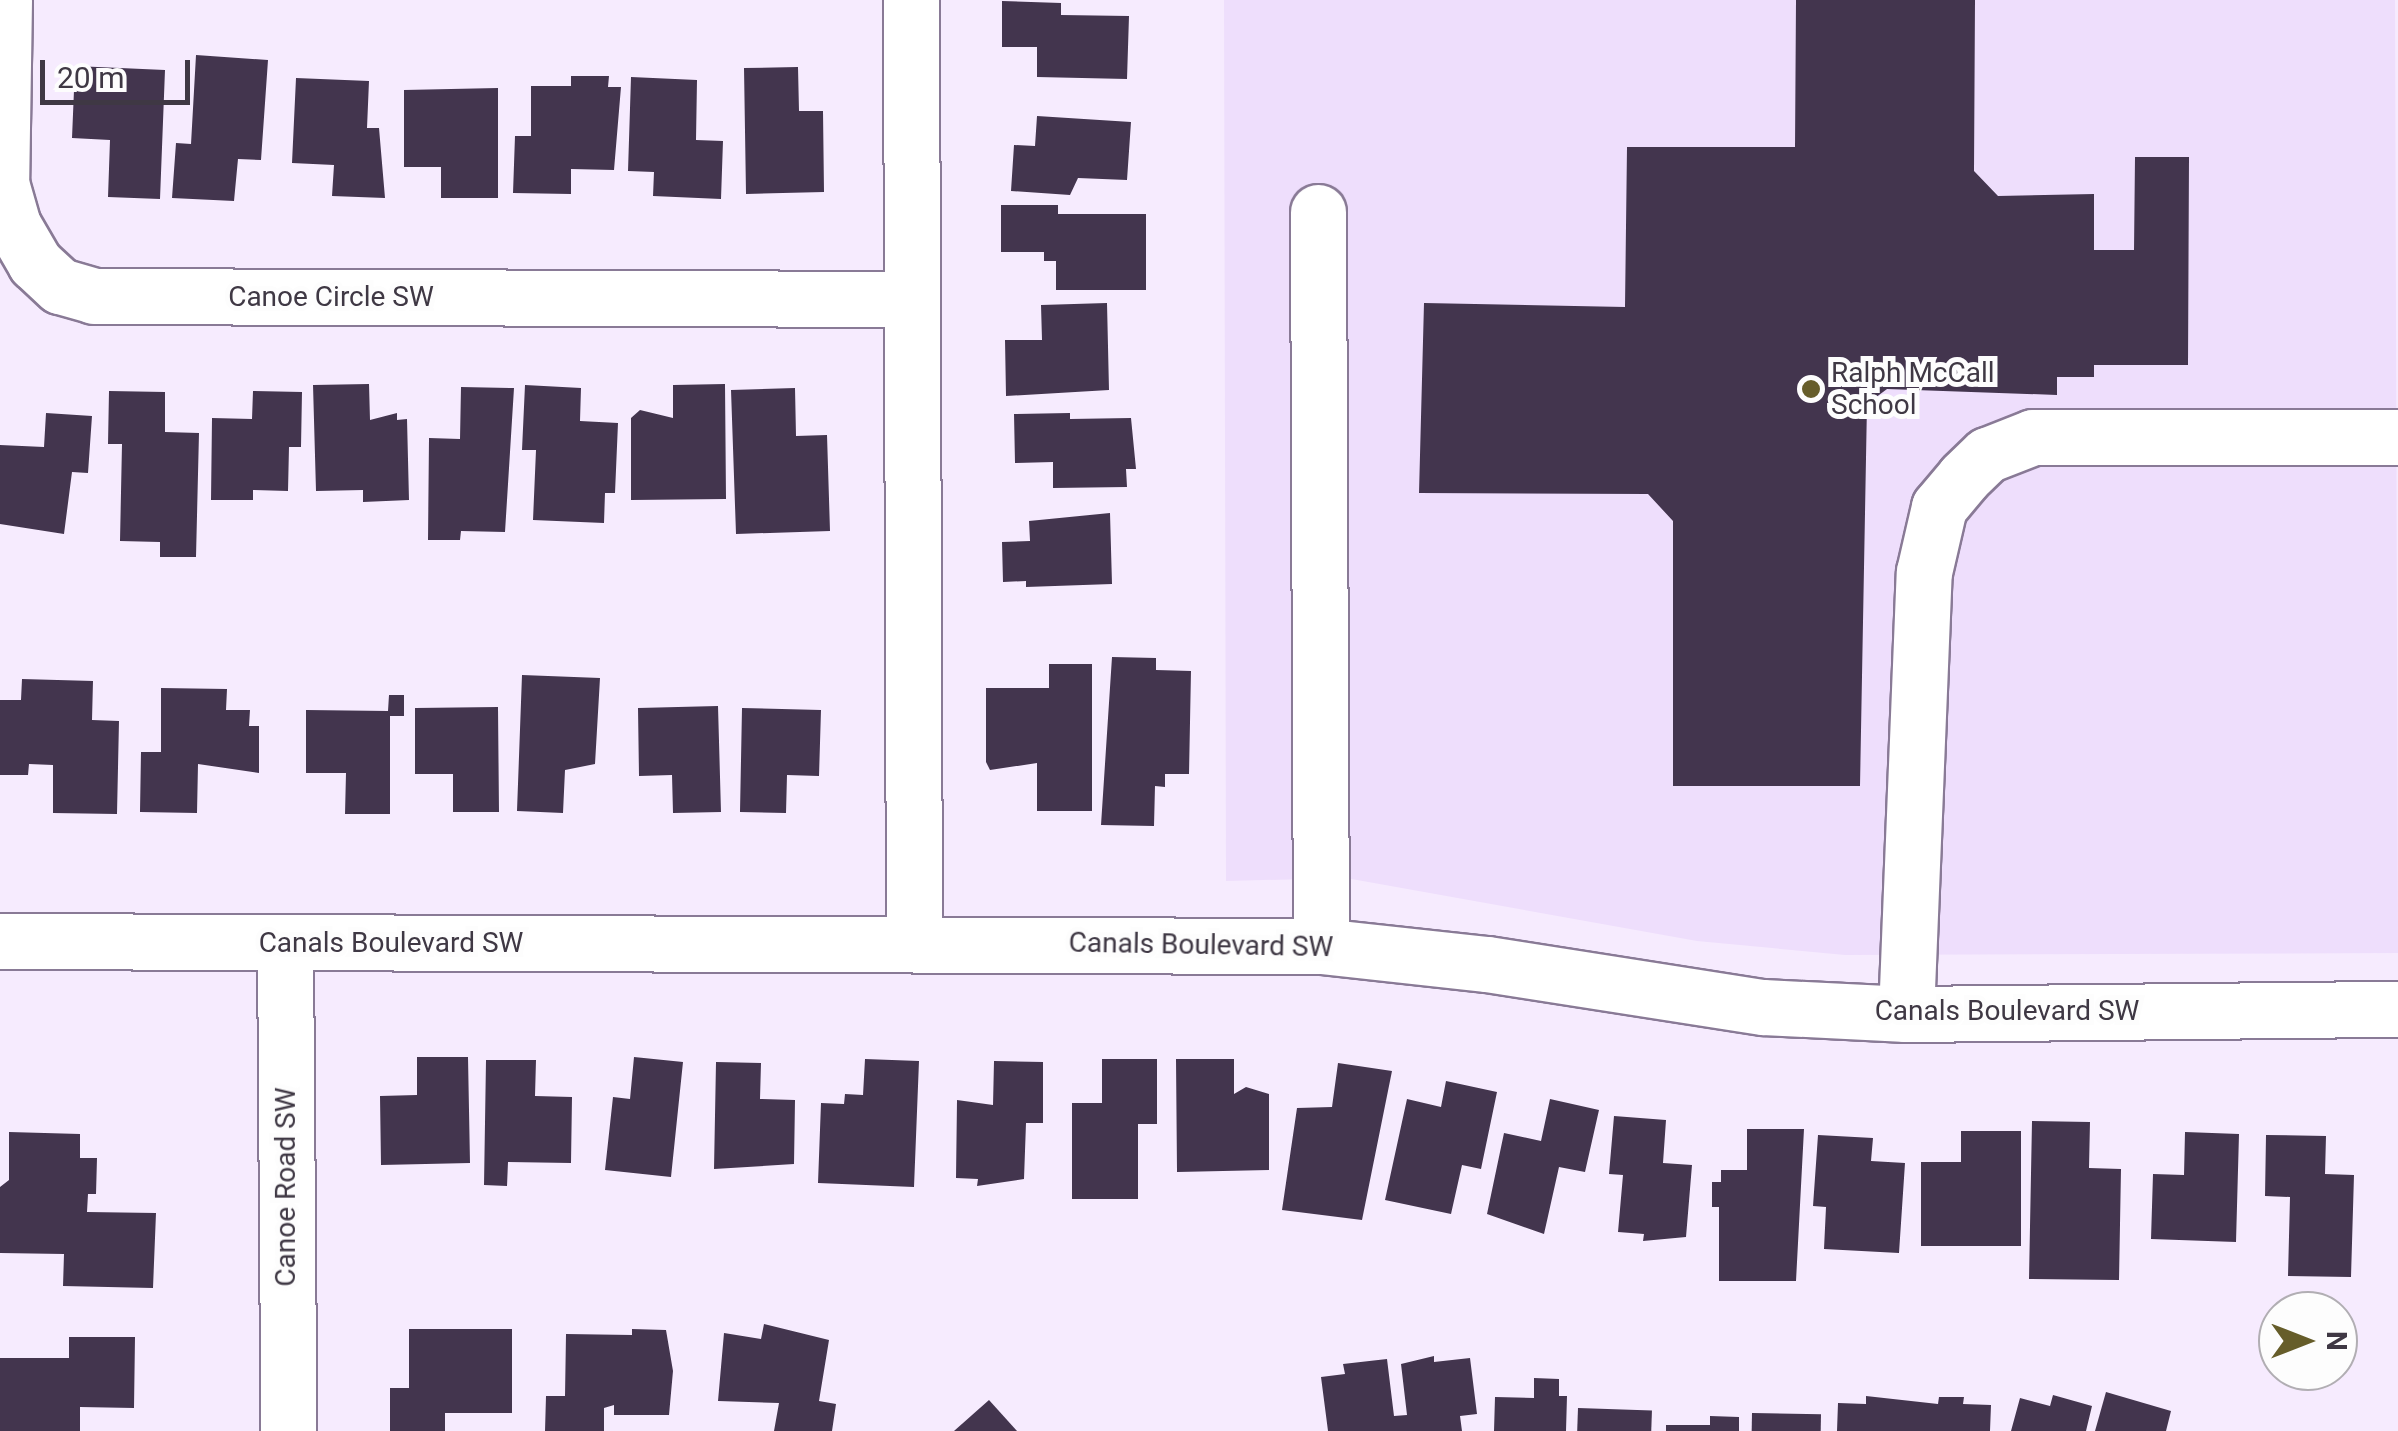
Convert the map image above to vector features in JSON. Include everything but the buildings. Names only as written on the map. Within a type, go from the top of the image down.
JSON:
[{"type":"street","name":"Canoe Circle SW","points":[[4,0],[1,183],[13,225],[35,263],[60,286],[94,296],[908,298]]},
{"type":"street","points":[[911,0],[908,298],[914,941]]},
{"type":"street","points":[[1318,212],[1322,946]]},
{"type":"street","points":[[1906,1014],[1924,572],[1939,507],[1964,477],[1987,455],[2033,437],[2398,437]]},
{"type":"street","name":"Canals Boulevard SW","points":[[0,941],[914,941],[1322,946],[1488,964],[1763,1007],[1906,1014],[2398,1009]]},
{"type":"street","name":"Canoe Road SW","points":[[285,943],[288,1431]]},
{"type":"shaded area","name":"Ralph McCall School","points":[[1224,0],[2395,0],[2398,953],[1845,955],[1697,941],[1346,878],[1226,881]]},
{"type":"place","name":"Ralph McCall School","points":[[1811,389]]}]
